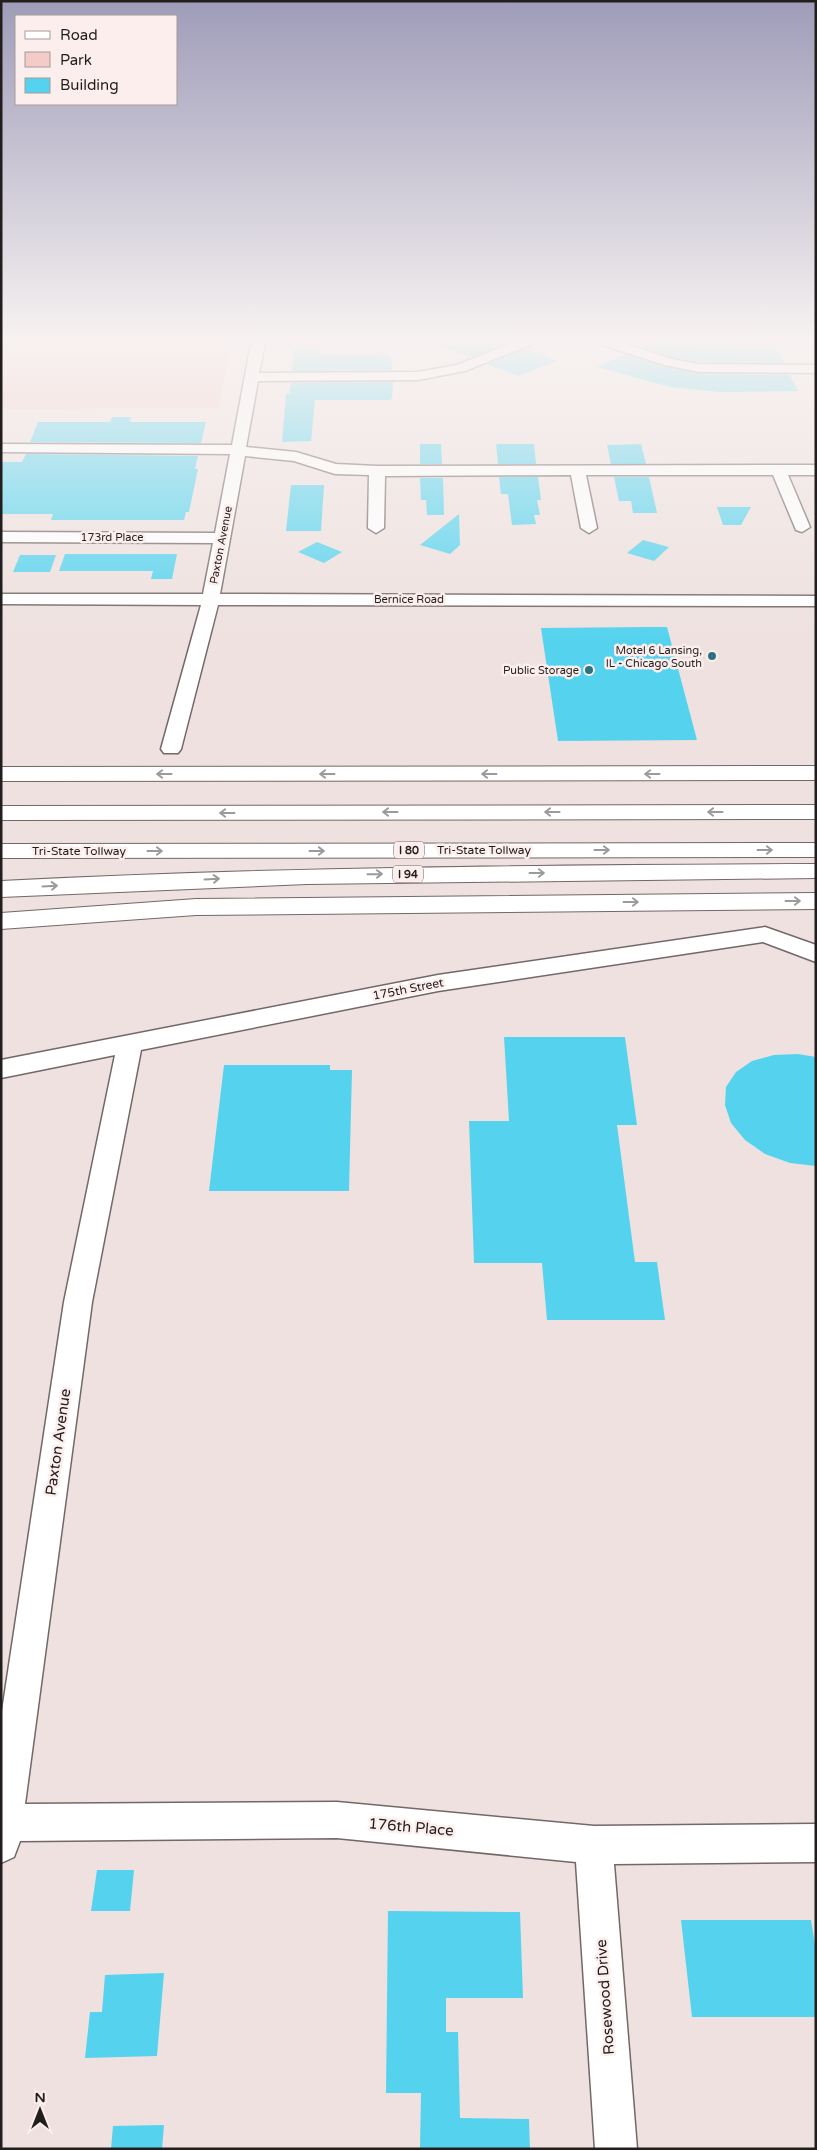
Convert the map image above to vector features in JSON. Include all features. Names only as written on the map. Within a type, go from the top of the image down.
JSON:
[{"type":"highway","points":[[1,774],[816,775]]},
{"type":"highway","points":[[1,813],[816,812]]},
{"type":"highway","name":"Tri-State Tollway","points":[[1,851],[816,850]]},
{"type":"highway","name":"I 94","points":[[1,889],[240,878],[396,874],[816,871]]},
{"type":"highway","points":[[1,921],[196,907],[816,901]]},
{"type":"highway","points":[[1,938],[192,921],[442,904]]},
{"type":"street","name":"Paxton Avenue","points":[[171,749],[211,599],[241,438]]},
{"type":"street","points":[[1,448],[216,448],[237,458],[319,464],[345,470],[377,471],[779,472],[816,470]]},
{"type":"street","points":[[376,528],[377,471]]},
{"type":"street","points":[[578,471],[589,528]]},
{"type":"street","points":[[779,472],[802,527]]},
{"type":"street","name":"173rd Place","points":[[1,537],[223,538]]},
{"type":"street","name":"Bernice Road","points":[[1,599],[816,601]]},
{"type":"street","name":"175th Street","points":[[1,1069],[438,983],[765,934],[816,954]]},
{"type":"street","name":"Paxton Avenue","points":[[3,1834],[78,1302],[130,1043]]},
{"type":"street","name":"176th Place","points":[[3,1834],[337,1820],[594,1845],[816,1843]]},
{"type":"street","name":"Rosewood Drive","points":[[594,1845],[616,2149]]},
{"type":"building","points":[[31,438],[202,438],[201,443],[30,442]]},
{"type":"building","points":[[282,438],[311,438],[311,441],[282,442]]},
{"type":"building","points":[[420,444],[441,444],[442,464],[420,464]]},
{"type":"building","points":[[496,444],[534,444],[536,464],[498,464]]},
{"type":"building","points":[[641,444],[646,464],[611,464],[607,445]]},
{"type":"building","points":[[26,454],[198,456],[195,469],[198,469],[189,512],[186,512],[184,520],[51,520],[53,514],[1,514],[1,462],[22,462]]},
{"type":"building","points":[[499,477],[538,477],[541,500],[537,500],[540,515],[534,515],[536,524],[512,525],[508,494],[501,494]]},
{"type":"building","points":[[614,477],[649,477],[657,513],[633,513],[631,501],[619,501]]},
{"type":"building","points":[[420,478],[443,478],[444,515],[427,515],[426,500],[421,500]]},
{"type":"building","points":[[291,485],[324,485],[321,531],[286,531]]},
{"type":"building","points":[[717,507],[751,507],[741,525],[723,525]]},
{"type":"building","points":[[459,514],[460,545],[450,554],[420,545]]},
{"type":"building","points":[[643,540],[669,547],[654,561],[627,553]]},
{"type":"building","points":[[317,542],[342,552],[324,563],[298,552]]},
{"type":"building","points":[[65,554],[177,554],[172,579],[151,579],[153,571],[59,571]]},
{"type":"building","points":[[20,555],[56,555],[50,572],[13,572]]},
{"type":"building","points":[[667,627],[697,740],[558,741],[541,628]]},
{"type":"building","points":[[504,1037],[625,1037],[637,1125],[617,1125],[635,1262],[657,1262],[665,1320],[547,1320],[542,1263],[474,1263],[469,1121],[509,1121]]},
{"type":"building","points":[[798,1054],[816,1057],[816,1166],[790,1163],[765,1154],[745,1140],[731,1123],[725,1105],[726,1087],[736,1072],[752,1061],[774,1055]]},
{"type":"building","points":[[224,1065],[330,1065],[330,1070],[352,1070],[349,1191],[209,1191]]},
{"type":"building","points":[[97,1870],[134,1870],[130,1911],[91,1911]]},
{"type":"building","points":[[388,1911],[520,1912],[523,1998],[446,1998],[446,2032],[458,2032],[460,2118],[529,2119],[530,2149],[420,2149],[421,2093],[386,2093]]},
{"type":"building","points":[[681,1920],[811,1920],[816,1951],[816,2017],[692,2017]]},
{"type":"building","points":[[164,1973],[157,2056],[85,2058],[90,2012],[102,2012],[105,1975]]},
{"type":"building","points":[[164,2125],[162,2149],[111,2149],[113,2126]]},
{"type":"place","name":"Motel 6 Lansing, IL - Chicago South","points":[[712,656]]},
{"type":"place","name":"Public Storage","points":[[589,670]]}]
